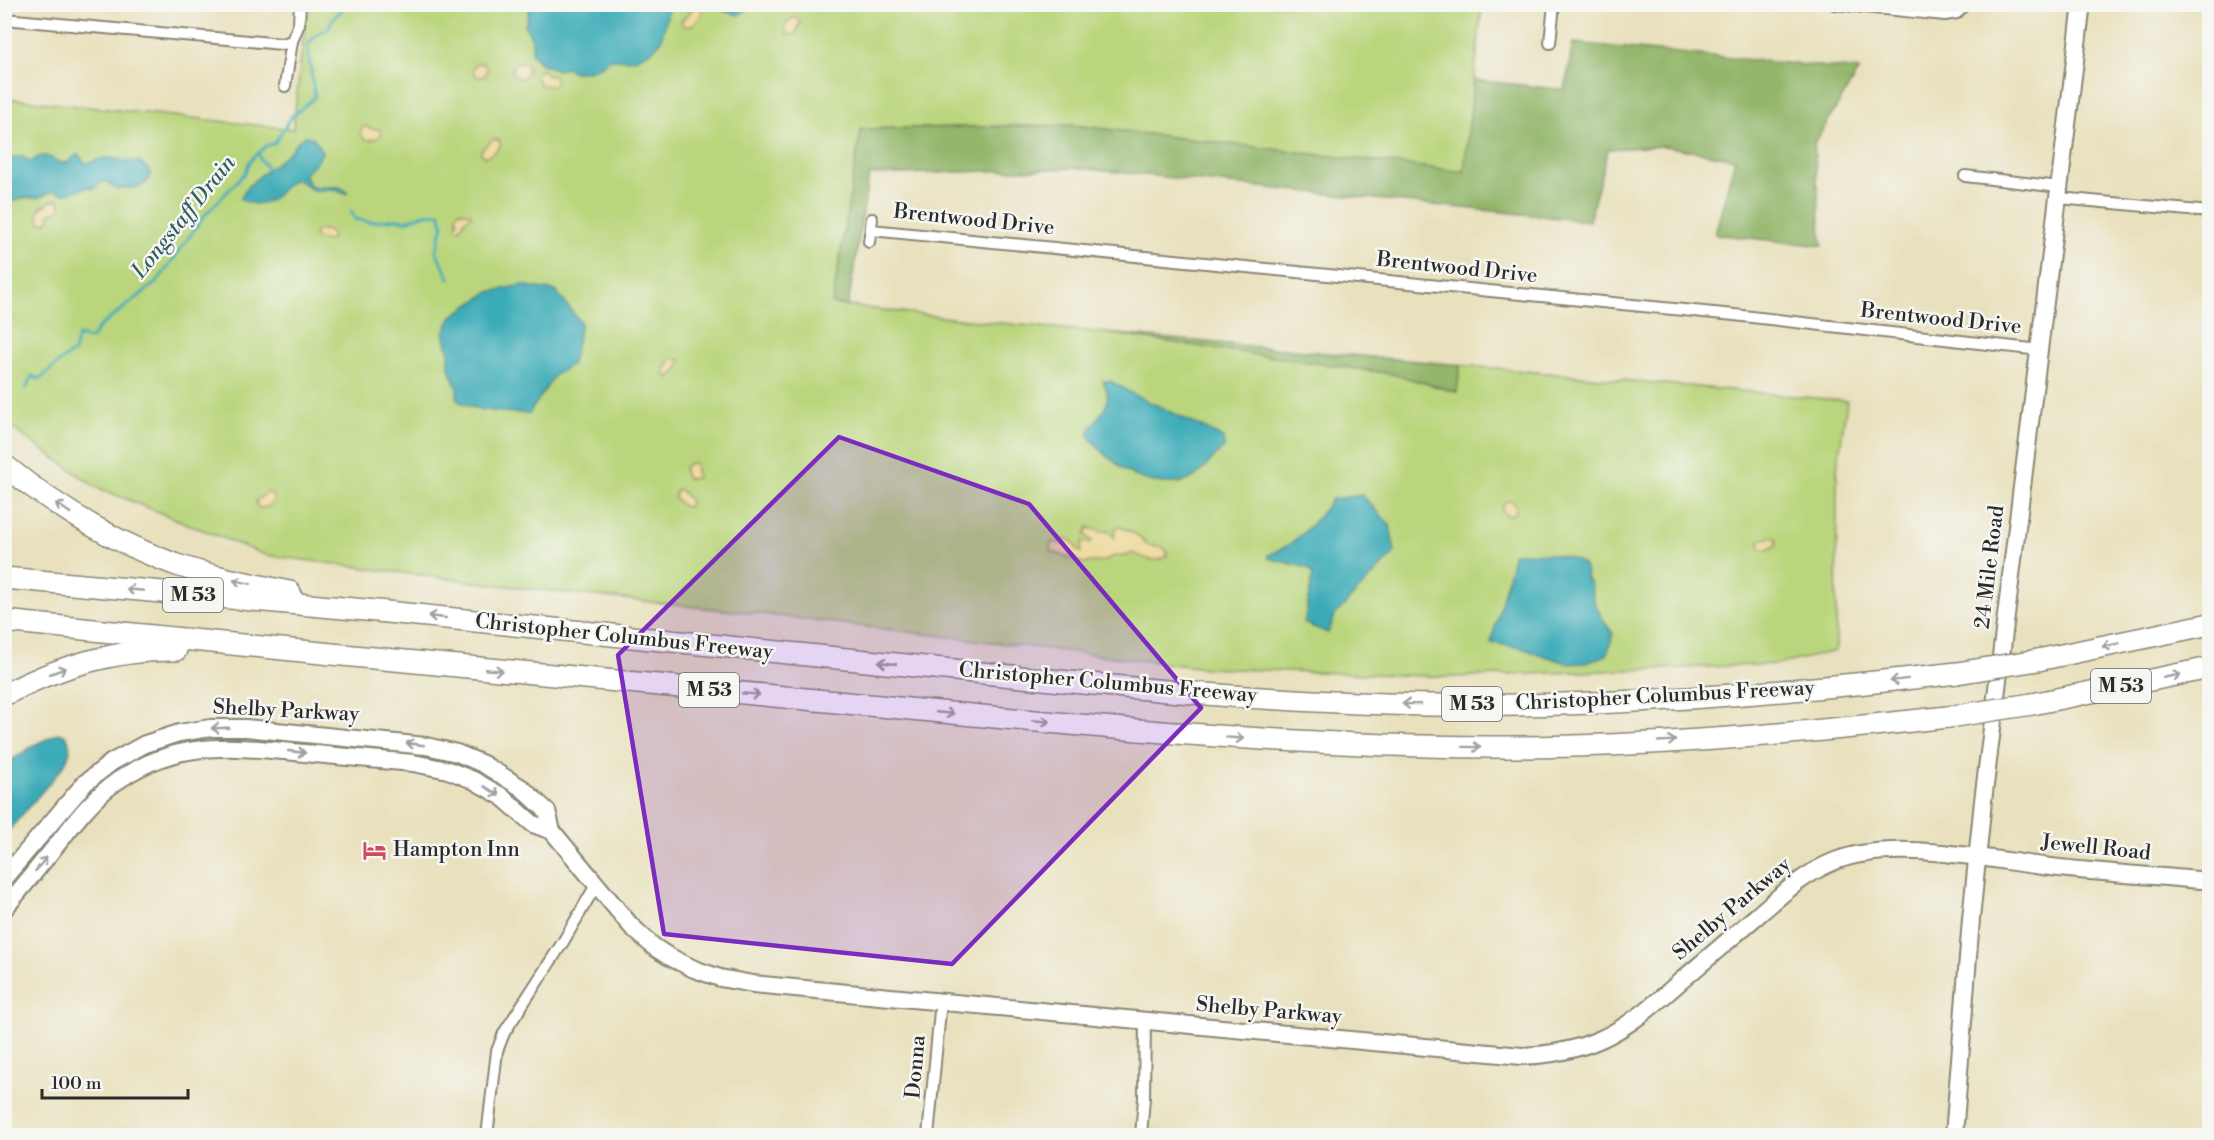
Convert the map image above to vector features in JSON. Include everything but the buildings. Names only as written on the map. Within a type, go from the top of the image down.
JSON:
[{"type":"highway","points":[[4,465],[29,485],[95,528],[135,548],[176,564],[226,579],[382,612]]},
{"type":"highway","name":"Christopher Columbus Freeway","points":[[4,578],[382,612],[695,645],[1186,692],[1389,704],[1538,704],[1660,700],[1828,687],[1957,673],[2038,660],[2210,624]]},
{"type":"highway","name":"Christopher Columbus Freeway","points":[[4,621],[335,655],[1141,731],[1365,745],[1493,747],[1744,737],[1948,717],[2032,704],[2210,668]]},
{"type":"highway","points":[[4,695],[68,667],[104,658],[155,650],[335,655]]},
{"type":"street","points":[[285,86],[300,4]]},
{"type":"street","points":[[1550,43],[1554,4]]},
{"type":"street","points":[[1834,4],[1945,15],[1957,13],[1965,4]]},
{"type":"street","name":"24 Mile Road","points":[[1954,1136],[1988,760],[2082,4]]},
{"type":"street","points":[[4,19],[282,44],[292,41]]},
{"type":"street","points":[[1965,176],[2060,193],[2210,212]]},
{"type":"street","name":"Brentwood Drive","points":[[869,242],[871,224],[1734,315],[2040,350]]},
{"type":"street","name":"Shelby Parkway","points":[[4,879],[70,798],[98,771],[137,748],[179,733],[210,728],[246,728],[392,741],[457,753],[495,770],[528,793],[547,811],[552,831],[631,926],[654,947],[681,963],[707,974],[753,984],[1522,1056],[1557,1053],[1598,1040],[1632,1021],[1789,888],[1806,875],[1826,865],[1847,856],[1880,851],[1978,857]]},
{"type":"street","name":"Shelby Parkway","points":[[4,909],[83,813],[108,788],[140,768],[173,754],[210,747],[246,747],[439,768],[480,784],[507,801],[533,824],[552,831]]},
{"type":"street","points":[[439,768],[452,764],[457,753]]},
{"type":"street","name":"Jewell Road","points":[[1978,857],[2052,867],[2210,881]]},
{"type":"street","points":[[487,1136],[492,1079],[497,1051],[504,1033],[563,942],[596,885]]},
{"type":"street","name":"Donna","points":[[928,1136],[941,1001]]},
{"type":"street","points":[[1141,1136],[1145,1022]]},
{"type":"highlighted area","points":[[839,437],[1029,504],[1201,708],[952,964],[664,934],[618,655]]},
{"type":"green space","points":[[307,5],[1482,5],[1464,172],[1072,125],[862,129],[833,304],[1106,333],[1393,374],[1456,392],[1460,365],[1847,401],[1837,469],[1836,651],[1781,664],[1453,677],[1205,668],[762,614],[514,587],[265,555],[96,487],[5,423],[5,98],[293,129]]},
{"type":"green space","points":[[1573,43],[1859,70],[1814,144],[1822,246],[1715,234],[1735,159],[1665,146],[1608,149],[1589,221],[1078,168],[869,175],[848,306],[832,304],[861,129],[1072,125],[1464,172],[1474,80],[1565,90]]},
{"type":"green space","points":[[1106,333],[1460,365],[1457,392],[1393,374]]},
{"type":"sand","points":[[696,5],[702,8],[699,18],[695,23],[684,26],[681,21]]},
{"type":"sand","points":[[793,18],[800,22],[796,34],[791,35],[786,33],[785,26]]},
{"type":"sand","points":[[520,62],[528,70],[520,78],[512,70]]},
{"type":"sand","points":[[477,63],[483,63],[487,70],[483,77],[477,77],[473,73],[473,67]]},
{"type":"sand","points":[[540,70],[548,76],[554,76],[556,80],[553,86],[540,85],[536,76]]},
{"type":"sand","points":[[365,126],[379,129],[381,135],[375,139],[366,140],[360,134]]},
{"type":"sand","points":[[494,139],[500,141],[500,146],[495,152],[485,157],[481,153],[482,149]]},
{"type":"sand","points":[[53,200],[59,201],[61,207],[57,212],[50,213],[49,220],[45,223],[39,222],[39,209]]},
{"type":"sand","points":[[459,211],[472,215],[465,220],[459,230],[455,227]]},
{"type":"sand","points":[[318,229],[329,231],[332,235],[331,239],[326,241],[315,238]]},
{"type":"sand","points":[[671,358],[681,360],[678,370],[667,377],[665,371]]},
{"type":"sand","points":[[695,463],[697,478],[688,479],[684,473],[685,466]]},
{"type":"sand","points":[[677,489],[682,491],[690,501],[689,507],[682,506],[674,497]]},
{"type":"sand","points":[[268,492],[273,496],[273,503],[267,507],[257,507],[256,501]]},
{"type":"sand","points":[[1509,501],[1514,503],[1516,508],[1514,513],[1509,515],[1504,513],[1502,508],[1504,503]]},
{"type":"sand","points":[[1119,526],[1137,535],[1147,545],[1164,548],[1167,556],[1154,560],[1133,553],[1114,556],[1105,561],[1083,563],[1050,551],[1051,543],[1061,544],[1065,539],[1071,540],[1081,552],[1082,541],[1090,543],[1092,541],[1085,535],[1088,527],[1101,532],[1107,531],[1115,538],[1114,530]]},
{"type":"sand","points":[[1771,537],[1777,539],[1776,546],[1767,550],[1759,548],[1760,540]]},
{"type":"water","points":[[528,5],[670,5],[661,41],[652,51],[632,60],[611,59],[595,69],[575,72],[565,68],[557,70],[540,63],[532,54],[532,39],[525,26],[529,12]]},
{"type":"water","points":[[718,5],[754,5],[739,15],[723,11]]},
{"type":"water","points":[[306,136],[314,138],[322,152],[318,161],[305,173],[306,180],[313,186],[340,187],[348,193],[335,190],[314,191],[296,179],[265,202],[255,204],[241,199],[243,193],[254,181]]},
{"type":"water","points":[[79,155],[85,163],[108,158],[128,162],[138,161],[149,170],[150,175],[146,183],[139,187],[117,189],[107,182],[102,182],[93,189],[88,187],[65,194],[54,191],[38,198],[22,198],[8,203],[5,207],[5,161],[22,156],[31,162],[42,156],[64,163]]},
{"type":"water","points":[[522,285],[556,291],[581,323],[572,364],[554,376],[529,414],[491,411],[457,400],[457,388],[449,369],[449,354],[444,333],[452,316],[489,292]]},
{"type":"water","points":[[1103,381],[1111,381],[1214,433],[1224,439],[1224,448],[1196,475],[1186,481],[1163,483],[1145,480],[1134,475],[1103,452],[1088,433],[1107,404],[1108,397]]},
{"type":"water","points":[[1362,495],[1390,525],[1395,552],[1335,615],[1328,633],[1304,623],[1313,574],[1308,568],[1268,558],[1268,555],[1287,546],[1304,532],[1332,499]]},
{"type":"water","points":[[1514,553],[1559,555],[1581,563],[1586,569],[1586,578],[1590,583],[1595,604],[1613,634],[1607,655],[1585,663],[1569,664],[1521,648],[1491,643]]},
{"type":"water","points":[[59,733],[67,736],[70,752],[63,767],[5,835],[5,765],[36,744]]},
{"type":"waterway","name":"Longstaff Drain","points":[[26,389],[32,376],[40,379],[74,352],[78,336],[89,339],[93,337],[98,328],[157,282],[204,216],[245,173],[250,161],[267,145],[274,144],[291,117],[315,97],[307,46],[317,34],[328,29],[333,18],[345,4]]},
{"type":"waterway","points":[[259,154],[260,159],[269,170]]},
{"type":"waterway","points":[[351,211],[355,219],[369,222],[398,219],[406,221],[425,214],[440,213],[443,225],[436,251],[449,278]]},
{"type":"place","name":"Hampton Inn","points":[[375,850]]}]
